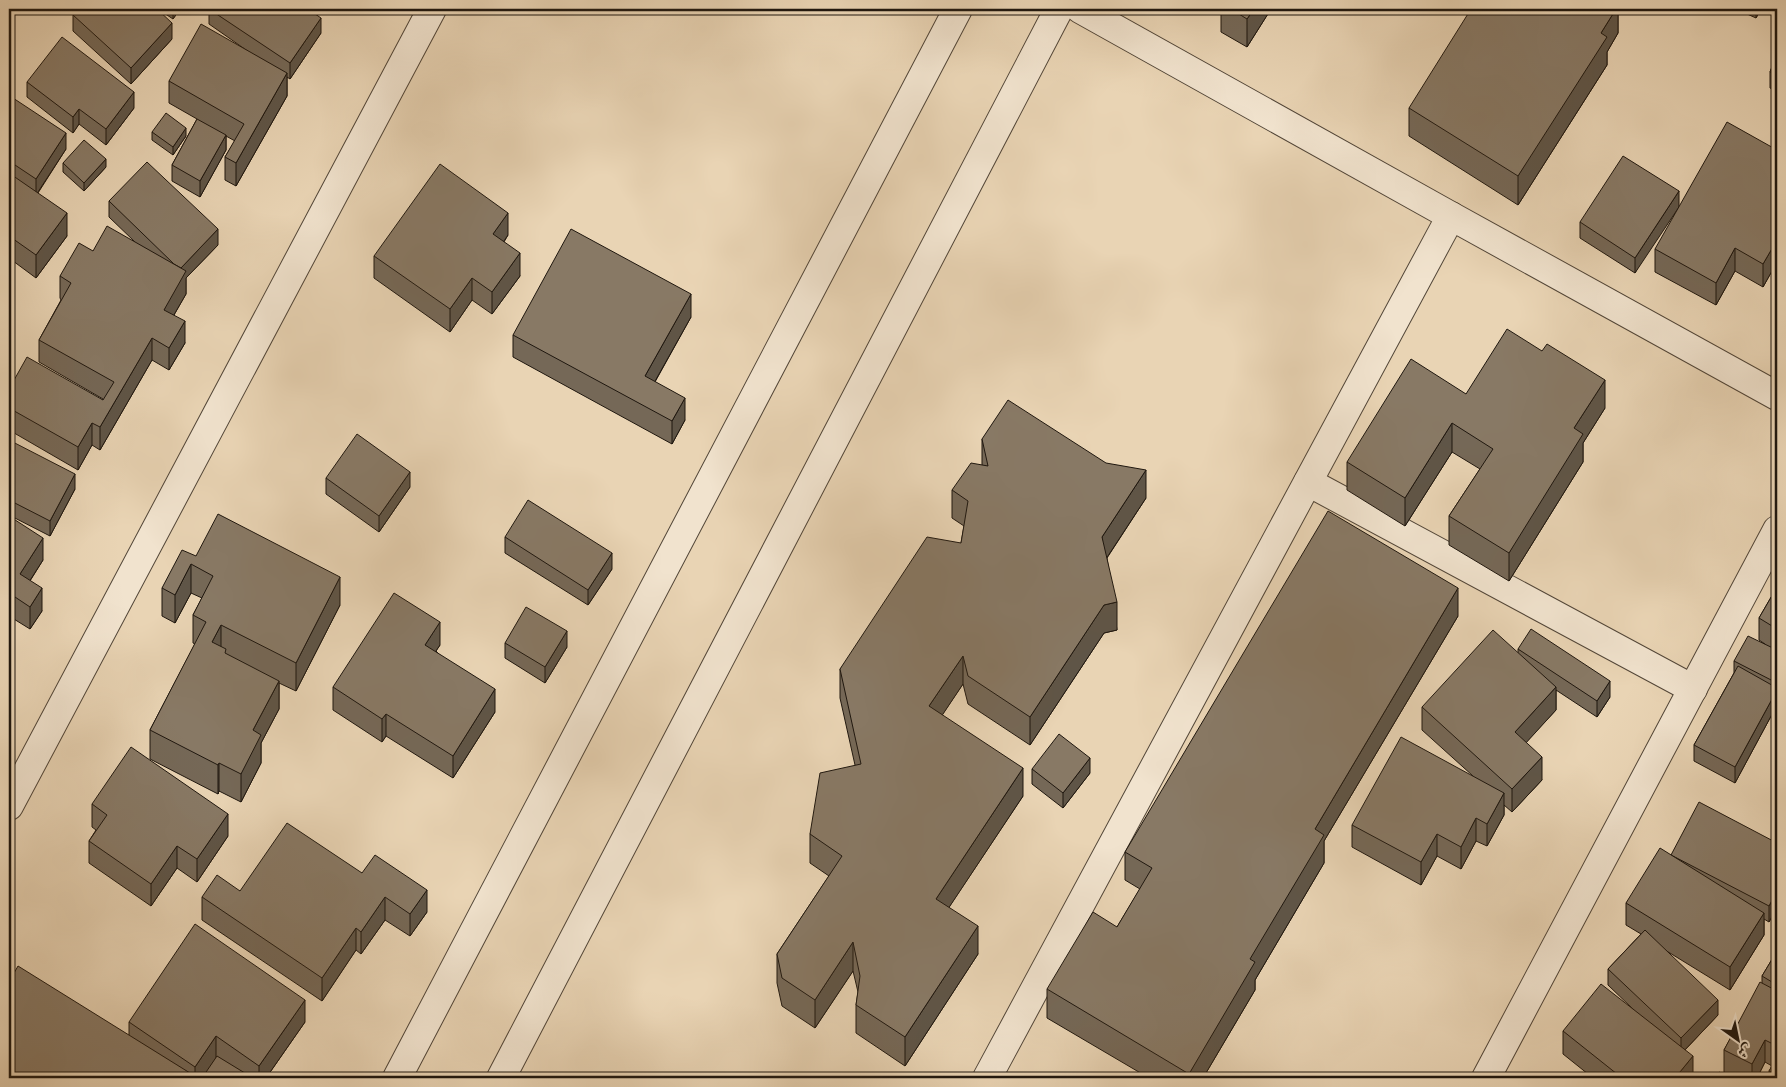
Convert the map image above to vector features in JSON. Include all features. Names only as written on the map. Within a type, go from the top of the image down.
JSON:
[{"type":"street","points":[[9,806],[432,9]]},
{"type":"street","points":[[397,1078],[958,9]]},
{"type":"street","points":[[500,1078],[1059,9]]},
{"type":"street","points":[[1080,9],[1777,396]]},
{"type":"street","points":[[988,1078],[1451,216]]},
{"type":"street","points":[[1308,482],[1693,689]]},
{"type":"street","points":[[1486,1078],[1777,530]]},
{"type":"building","points":[[79,9],[157,9],[172,23],[131,68],[73,15]]},
{"type":"building","points":[[209,9],[308,9],[321,18],[290,63]]},
{"type":"building","points":[[1231,9],[1254,9],[1247,19]]},
{"type":"building","points":[[1471,9],[1616,9],[1601,33],[1607,37],[1518,176],[1409,108]]},
{"type":"building","points":[[201,24],[287,73],[236,163],[225,157],[244,124],[169,81]]},
{"type":"building","points":[[62,37],[134,92],[106,129],[79,109],[73,117],[27,82]]},
{"type":"building","points":[[1777,54],[1777,75],[1770,72]]},
{"type":"building","points":[[13,98],[66,133],[36,179],[9,161],[9,105]]},
{"type":"building","points":[[166,113],[186,128],[173,147],[152,132]]},
{"type":"building","points":[[197,119],[226,135],[200,181],[172,165]]},
{"type":"building","points":[[1727,122],[1777,150],[1777,240],[1763,264],[1735,248],[1716,283],[1655,249]]},
{"type":"building","points":[[84,140],[106,159],[84,183],[63,163]]},
{"type":"building","points":[[1623,156],[1679,191],[1635,258],[1580,222]]},
{"type":"building","points":[[147,162],[218,229],[181,268],[174,264],[109,201]]},
{"type":"building","points":[[440,164],[508,213],[493,234],[520,253],[492,292],[472,278],[450,309],[374,256]]},
{"type":"building","points":[[9,173],[67,213],[36,255],[9,236]]},
{"type":"building","points":[[107,226],[186,271],[164,310],[185,321],[169,348],[152,338],[100,427],[92,423],[78,447],[9,408],[9,389],[27,357],[103,400],[114,382],[39,340],[71,283],[60,276],[79,243],[93,251]]},
{"type":"building","points":[[571,229],[691,294],[645,376],[685,398],[672,421],[513,335]]},
{"type":"building","points":[[1507,329],[1542,351],[1547,344],[1605,380],[1574,428],[1583,434],[1509,553],[1449,516],[1493,449],[1452,423],[1405,498],[1347,462],[1411,359],[1466,394]]},
{"type":"building","points":[[1008,400],[1106,463],[1146,470],[1102,537],[1117,602],[1104,605],[1030,717],[968,676],[963,656],[929,706],[1023,768],[936,899],[978,926],[905,1037],[856,1005],[860,976],[853,942],[815,1000],[782,978],[777,954],[842,856],[810,834],[820,773],[861,764],[840,669],[927,537],[961,543],[968,501],[952,490],[971,463],[988,466],[982,439]]},
{"type":"building","points":[[357,434],[410,472],[379,516],[326,478]]},
{"type":"building","points":[[9,440],[75,474],[50,521],[9,500]]},
{"type":"building","points":[[528,500],[612,553],[588,590],[505,537]]},
{"type":"building","points":[[1328,511],[1458,588],[1315,829],[1324,835],[1250,959],[1255,962],[1189,1074],[1047,989],[1093,912],[1117,927],[1152,868],[1125,852]]},
{"type":"building","points":[[218,514],[340,577],[296,663],[221,625],[212,642],[226,649],[225,653],[279,681],[253,730],[261,735],[241,774],[219,763],[218,765],[150,730],[206,622],[193,615],[213,576],[191,564],[175,595],[162,588],[182,550],[196,556]]},
{"type":"building","points":[[9,516],[43,538],[20,574],[42,588],[30,607],[9,593]]},
{"type":"building","points":[[1777,587],[1777,629],[1759,618]]},
{"type":"building","points":[[394,593],[440,622],[425,645],[495,689],[453,756],[386,714],[382,719],[333,687]]},
{"type":"building","points":[[526,607],[567,631],[545,667],[505,643]]},
{"type":"building","points":[[1531,629],[1610,681],[1597,701],[1518,649]]},
{"type":"building","points":[[1493,630],[1556,687],[1515,732],[1542,757],[1512,789],[1422,707]]},
{"type":"building","points":[[1748,636],[1777,650],[1777,683],[1734,661]]},
{"type":"building","points":[[1738,666],[1777,688],[1777,690],[1735,767],[1694,745]]},
{"type":"building","points":[[1059,734],[1090,758],[1063,793],[1032,769]]},
{"type":"building","points":[[1401,737],[1504,793],[1487,824],[1476,818],[1461,847],[1437,834],[1421,862],[1352,825]]},
{"type":"building","points":[[131,747],[228,814],[197,859],[177,846],[151,884],[89,841],[107,815],[92,804]]},
{"type":"building","points":[[1699,802],[1777,843],[1777,891],[1769,906],[1671,855]]},
{"type":"building","points":[[287,823],[362,873],[375,855],[427,890],[410,914],[385,897],[361,932],[356,928],[322,978],[202,897],[217,875],[240,891]]},
{"type":"building","points":[[1660,848],[1764,913],[1730,967],[1626,903]]},
{"type":"building","points":[[195,924],[305,1000],[259,1066],[216,1036],[195,1067],[129,1022]]},
{"type":"building","points":[[1645,930],[1718,1000],[1681,1038],[1608,969]]},
{"type":"building","points":[[1777,951],[1777,985],[1762,976]]},
{"type":"building","points":[[18,966],[198,1078],[9,1078],[9,982]]},
{"type":"building","points":[[1760,982],[1777,991],[1777,1046],[1765,1040],[1752,1064],[1724,1050]]},
{"type":"building","points":[[1601,984],[1693,1056],[1675,1078],[1622,1078],[1563,1031]]},
{"type":"building","points":[[217,1056],[253,1078],[202,1078]]},
{"type":"building","points":[[1777,1057],[1777,1076],[1769,1071]]},
{"type":"building","points":[[1719,1072],[1731,1078],[1716,1078]]}]
